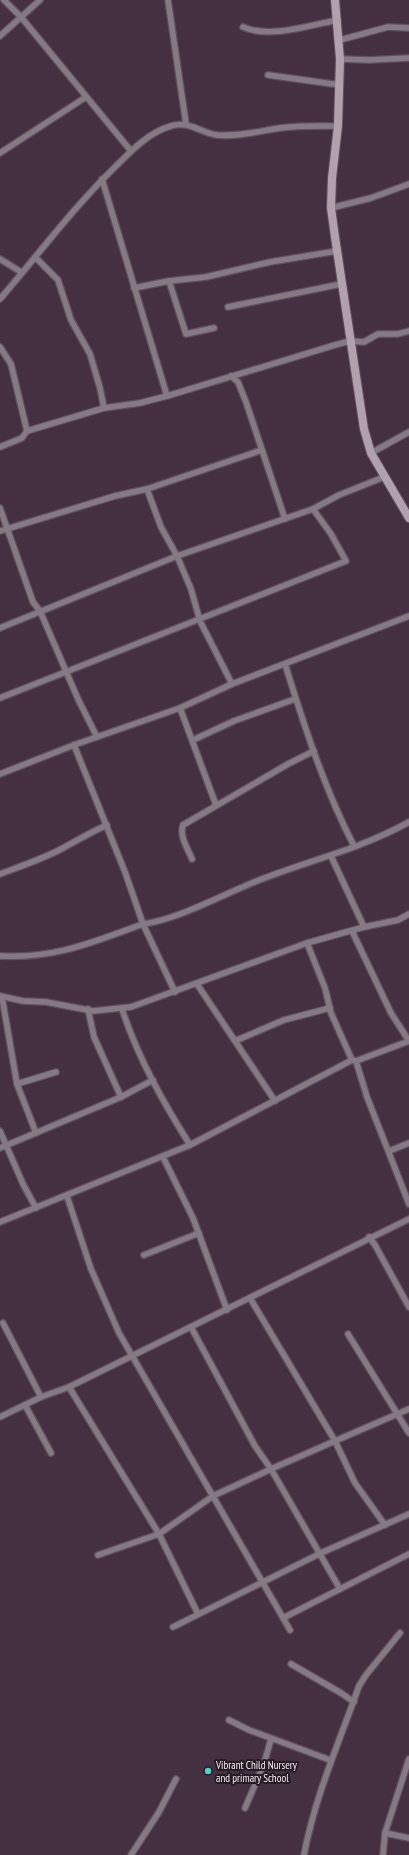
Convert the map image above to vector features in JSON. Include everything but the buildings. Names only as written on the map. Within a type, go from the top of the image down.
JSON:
[{"type":"street","points":[[4,0],[21,17],[131,151]]},
{"type":"street","points":[[0,36],[40,0]]},
{"type":"street","points":[[168,0],[186,124]]},
{"type":"street","points":[[335,0],[340,40],[338,126],[332,178],[332,208],[337,251],[364,429],[371,453],[409,518]]},
{"type":"street","points":[[243,27],[254,32],[270,33],[338,20]]},
{"type":"street","points":[[340,40],[388,27],[409,28]]},
{"type":"street","points":[[340,59],[369,60],[409,58]]},
{"type":"street","points":[[268,75],[340,85]]},
{"type":"street","points":[[0,152],[86,96]]},
{"type":"street","points":[[0,299],[53,234],[102,179],[131,151],[155,133],[172,125],[186,124],[205,133],[218,135],[235,135],[282,128],[338,126]]},
{"type":"street","points":[[102,179],[168,396]]},
{"type":"street","points":[[332,208],[371,198],[409,184]]},
{"type":"street","points":[[134,288],[169,281],[206,277],[270,262],[337,251]]},
{"type":"street","points":[[35,257],[58,280],[71,320],[90,354],[104,408]]},
{"type":"street","points":[[0,259],[21,272]]},
{"type":"street","points":[[169,281],[186,334],[214,328]]},
{"type":"street","points":[[228,307],[342,284]]},
{"type":"street","points":[[0,447],[22,438],[27,431],[104,408],[140,403],[168,396],[239,373],[350,341],[361,343],[374,335],[398,334],[409,331]]},
{"type":"street","points":[[0,347],[12,369],[27,431]]},
{"type":"street","points":[[239,373],[238,382],[285,519]]},
{"type":"street","points":[[231,376],[238,382]]},
{"type":"street","points":[[371,453],[409,432]]},
{"type":"street","points":[[0,531],[115,496],[147,489],[262,450]]},
{"type":"street","points":[[0,628],[177,556],[313,509],[339,495],[384,477]]},
{"type":"street","points":[[147,489],[161,527],[177,556],[191,589],[200,621],[232,684]]},
{"type":"street","points":[[0,508],[33,602],[40,611],[97,737]]},
{"type":"street","points":[[0,698],[200,621],[234,605],[346,561],[331,534],[313,509]]},
{"type":"street","points":[[0,772],[74,744],[180,708],[232,684],[330,648],[409,616]]},
{"type":"street","points":[[285,664],[314,751],[337,813],[354,846]]},
{"type":"street","points":[[193,740],[234,721],[296,699]]},
{"type":"street","points":[[180,708],[216,805]]},
{"type":"street","points":[[74,744],[107,825],[143,924],[175,992]]},
{"type":"street","points":[[192,859],[183,838],[181,830],[183,825],[288,764],[314,751]]},
{"type":"street","points":[[0,956],[35,956],[67,950],[143,924],[153,923],[293,867],[331,856],[388,834],[409,822]]},
{"type":"street","points":[[0,874],[35,861],[63,848],[84,835],[107,825]]},
{"type":"street","points":[[331,856],[364,927]]},
{"type":"street","points":[[36,1133],[17,1084],[1,996],[22,1001],[46,1002],[93,1011],[132,1008],[307,943],[364,927],[398,920],[409,914]]},
{"type":"street","points":[[0,1222],[163,1157],[190,1145],[354,1061],[409,1041],[391,1013],[352,931]]},
{"type":"street","points":[[307,943],[325,988],[330,1008],[354,1061],[409,1204]]},
{"type":"street","points":[[197,984],[275,1101]]},
{"type":"street","points":[[235,1042],[284,1020],[330,1008]]},
{"type":"street","points":[[88,1009],[94,1037],[121,1097]]},
{"type":"street","points":[[122,1009],[137,1049],[164,1102],[190,1145]]},
{"type":"street","points":[[17,1084],[56,1072]]},
{"type":"street","points":[[3,1147],[121,1097],[153,1080]]},
{"type":"street","points":[[0,1131],[3,1147],[36,1208]]},
{"type":"street","points":[[389,1151],[409,1143]]},
{"type":"street","points":[[163,1157],[199,1233],[227,1310]]},
{"type":"street","points":[[67,1196],[91,1270],[131,1355],[290,1630]]},
{"type":"street","points":[[0,1417],[41,1397],[69,1387],[131,1355],[227,1310],[409,1219]]},
{"type":"street","points":[[144,1256],[199,1233]]},
{"type":"street","points":[[369,1238],[375,1245],[409,1307]]},
{"type":"street","points":[[250,1298],[335,1441],[355,1483],[385,1525]]},
{"type":"street","points":[[3,1323],[41,1397]]},
{"type":"street","points":[[191,1327],[255,1446],[271,1469],[321,1553],[340,1589]]},
{"type":"street","points":[[348,1334],[409,1433]]},
{"type":"street","points":[[69,1387],[159,1534],[198,1614]]},
{"type":"street","points":[[25,1405],[51,1453]]},
{"type":"street","points":[[98,1555],[159,1534],[213,1496],[409,1409]]},
{"type":"street","points":[[173,1627],[321,1553],[409,1514]]},
{"type":"street","points":[[283,1618],[409,1554]]},
{"type":"street","points":[[304,1855],[316,1802],[330,1760],[354,1702],[366,1675],[400,1633]]},
{"type":"street","points":[[291,1664],[341,1692],[354,1702]]},
{"type":"street","points":[[229,1720],[271,1739],[330,1760]]},
{"type":"street","points":[[246,1808],[264,1764],[271,1739]]},
{"type":"street","points":[[383,1855],[385,1833],[409,1760]]},
{"type":"street","points":[[131,1855],[159,1812],[176,1779]]},
{"type":"street","points":[[385,1833],[409,1838]]},
{"type":"place","name":"Vibrant Child Nursery and primary School","points":[[208,1771]]}]
